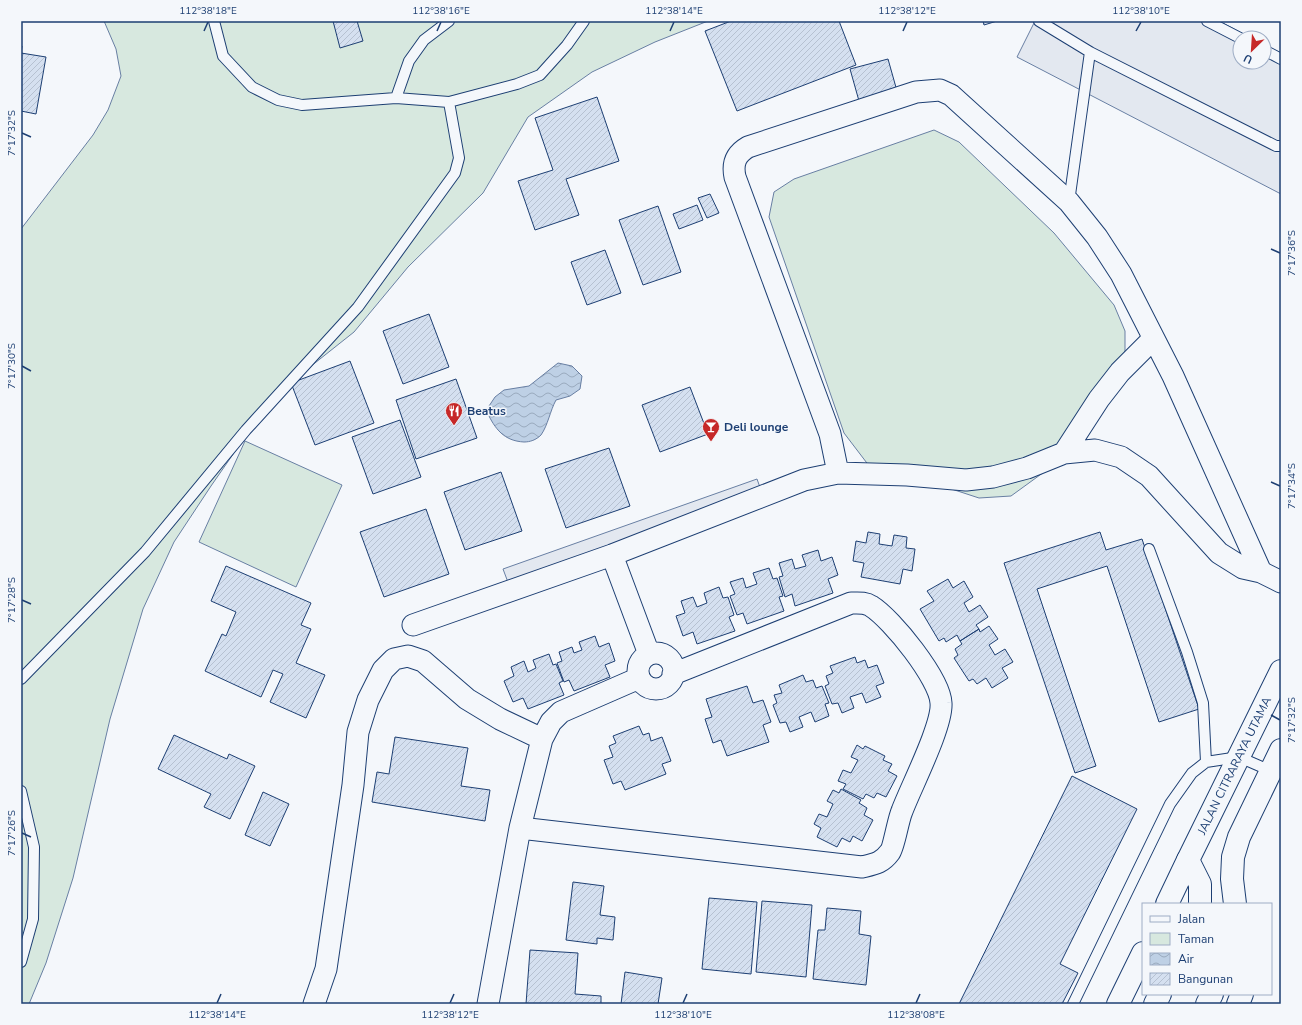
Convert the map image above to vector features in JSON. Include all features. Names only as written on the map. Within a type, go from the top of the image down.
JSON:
[{"type":"street","points":[[838,473],[830,434],[735,177],[733,167],[740,152],[748,147],[916,92],[940,90],[952,95],[1069,202],[1097,237],[1121,274],[1173,376],[1262,572]]},
{"type":"street","points":[[1064,453],[1120,372],[1153,338]]},
{"type":"street","points":[[413,625],[612,555],[804,480],[838,473],[907,475],[966,480],[993,478],[1027,468],[1064,453],[1095,450],[1121,456],[1149,476],[1219,553],[1243,568],[1262,572],[1281,582]]},
{"type":"street","points":[[612,555],[649,654]]},
{"type":"street","points":[[520,828],[862,867],[880,863],[891,850],[901,813],[938,724],[942,703],[937,686],[913,648],[881,614],[870,606],[861,603],[851,603],[673,674]]},
{"type":"street","points":[[657,653],[664,655],[670,660],[673,667],[673,674],[668,684],[657,689],[650,688],[639,678],[639,664],[643,658],[649,654],[657,653]]},
{"type":"street","points":[[314,1004],[326,969],[358,732],[368,700],[383,670],[394,659],[408,656],[422,661],[467,699],[500,719],[542,739]]},
{"type":"street","name":"JALAN CITRARAYA UTAMA","points":[[1167,903],[1281,671]]},
{"type":"street","points":[[488,1004],[520,828],[542,739],[551,722],[561,712],[639,678]]},
{"type":"street","points":[[1235,903],[1232,879],[1233,856],[1239,837],[1281,750]]},
{"type":"street","points":[[1188,860],[1200,884],[1200,903]]},
{"type":"street","points":[[1118,1004],[1142,955]]},
{"type":"street","points":[[1155,1004],[1160,995]]},
{"type":"street","points":[[1207,1004],[1212,995]]},
{"type":"lane","points":[[214,21],[223,56],[252,87],[278,100],[302,105],[396,98],[449,102],[517,84],[540,76],[567,45],[584,21]]},
{"type":"lane","points":[[396,98],[409,61],[424,40],[449,21]]},
{"type":"lane","points":[[1039,21],[1053,24],[1090,52],[1276,146],[1281,146]]},
{"type":"lane","points":[[1207,21],[1232,34]]},
{"type":"lane","points":[[1069,202],[1090,52]]},
{"type":"lane","points":[[1272,54],[1281,59]]},
{"type":"lane","points":[[21,680],[145,552],[246,430],[358,307],[455,173],[459,158],[449,102]]},
{"type":"lane","points":[[1149,549],[1187,652],[1203,703],[1206,762]]},
{"type":"lane","points":[[1073,1004],[1170,804],[1192,773],[1206,762],[1239,757],[1271,771]]},
{"type":"lane","points":[[21,791],[34,847],[33,919],[21,962]]},
{"type":"green space","points":[[104,21],[708,21],[655,42],[592,72],[528,117],[483,193],[408,267],[354,332],[291,382],[245,437],[174,542],[143,609],[110,719],[73,878],[46,963],[29,1004],[21,1004],[21,229],[93,135],[108,110],[121,76],[116,49]]},
{"type":"green space","points":[[934,130],[959,142],[1054,233],[1114,305],[1125,331],[1125,363],[1062,459],[1011,496],[979,498],[921,479],[873,471],[844,433],[769,217],[774,192],[794,179]]},
{"type":"green space","points":[[245,441],[342,485],[296,587],[199,542]]},
{"type":"shaded area","points":[[1035,21],[1219,21],[1236,30],[1232,30],[1232,70],[1272,70],[1272,49],[1281,53],[1281,194],[1017,57]]},
{"type":"shaded area","points":[[757,479],[766,504],[512,593],[503,569]]},
{"type":"water","points":[[558,363],[572,366],[582,376],[580,389],[570,396],[556,400],[541,435],[537,438],[524,442],[506,437],[493,424],[487,412],[495,397],[504,390],[529,386]]},
{"type":"building","points":[[333,21],[357,21],[363,41],[340,48]]},
{"type":"building","points":[[731,21],[839,21],[856,65],[737,111],[705,31]]},
{"type":"building","points":[[983,21],[997,21],[984,25]]},
{"type":"building","points":[[21,53],[46,57],[36,114],[21,111]]},
{"type":"building","points":[[888,59],[897,91],[859,101],[850,69]]},
{"type":"building","points":[[597,97],[619,161],[566,179],[579,215],[535,230],[518,181],[553,170],[535,118]]},
{"type":"building","points":[[710,194],[719,213],[707,218],[698,198]]},
{"type":"building","points":[[697,205],[703,220],[679,229],[673,214]]},
{"type":"building","points":[[658,206],[681,272],[643,285],[619,220]]},
{"type":"building","points":[[605,250],[621,293],[587,305],[571,262]]},
{"type":"building","points":[[429,314],[449,367],[403,384],[383,331]]},
{"type":"building","points":[[350,361],[374,423],[315,445],[291,383]]},
{"type":"building","points":[[456,379],[477,438],[416,459],[396,400]]},
{"type":"building","points":[[690,387],[708,434],[660,452],[642,405]]},
{"type":"building","points":[[400,420],[421,477],[373,494],[352,437]]},
{"type":"building","points":[[609,448],[630,506],[566,528],[545,469]]},
{"type":"building","points":[[501,472],[522,531],[465,550],[444,492]]},
{"type":"building","points":[[426,509],[449,574],[384,597],[360,532]]},
{"type":"building","points":[[868,532],[880,534],[879,544],[892,546],[894,535],[907,537],[906,548],[915,549],[912,571],[903,569],[900,584],[861,577],[864,563],[853,561],[856,541],[866,543]]},
{"type":"building","points":[[1100,532],[1106,550],[1142,539],[1199,709],[1159,722],[1107,566],[1037,589],[1096,766],[1075,773],[1004,563]]},
{"type":"building","points":[[818,550],[821,561],[832,557],[838,575],[828,579],[833,593],[795,606],[792,594],[785,597],[779,577],[783,576],[779,563],[792,559],[795,569],[806,566],[802,555]]},
{"type":"building","points":[[226,566],[311,603],[301,625],[311,629],[296,663],[325,675],[306,718],[270,702],[283,674],[273,670],[261,697],[205,671],[222,634],[226,636],[236,612],[211,601]]},
{"type":"building","points":[[769,568],[773,579],[777,578],[783,596],[779,597],[784,611],[747,624],[743,613],[737,615],[730,596],[735,594],[730,582],[743,578],[746,588],[757,584],[753,573]]},
{"type":"building","points":[[948,579],[953,588],[964,581],[973,597],[964,603],[969,612],[980,605],[988,617],[976,625],[979,629],[960,641],[957,635],[946,642],[944,638],[939,641],[920,609],[934,601],[927,591]]},
{"type":"building","points":[[719,587],[723,598],[728,597],[734,615],[729,617],[735,631],[697,644],[693,632],[683,636],[676,616],[685,613],[681,601],[693,597],[697,607],[707,603],[704,593]]},
{"type":"building","points":[[989,626],[998,639],[989,645],[995,655],[1005,649],[1013,662],[1002,668],[1008,678],[992,688],[986,678],[977,684],[973,679],[969,681],[954,658],[958,655],[955,649],[962,644],[960,641],[979,629],[980,632]]},
{"type":"building","points":[[595,636],[599,647],[609,643],[615,661],[605,665],[610,677],[574,691],[569,680],[564,682],[557,663],[562,661],[559,652],[572,647],[574,653],[582,650],[579,642]]},
{"type":"building","points":[[549,654],[553,665],[556,664],[563,681],[559,683],[564,695],[528,709],[523,698],[513,702],[504,681],[514,676],[511,667],[524,661],[528,672],[536,668],[533,660]]},
{"type":"building","points":[[855,657],[857,663],[865,660],[868,668],[877,665],[884,683],[876,686],[881,697],[866,703],[862,693],[850,697],[854,708],[842,713],[838,703],[832,704],[825,686],[829,684],[826,676],[833,673],[830,666]]},
{"type":"building","points":[[803,675],[806,682],[813,680],[816,688],[822,686],[829,703],[825,704],[829,716],[815,722],[811,712],[799,717],[803,727],[790,732],[786,722],[780,723],[773,705],[777,703],[774,695],[782,693],[779,685]]},
{"type":"building","points":[[747,686],[753,703],[763,700],[771,722],[763,725],[769,742],[727,756],[721,740],[713,743],[705,719],[712,717],[706,699]]},
{"type":"building","points":[[639,726],[643,735],[649,733],[651,741],[662,737],[671,761],[662,764],[666,774],[625,790],[621,781],[613,784],[604,760],[613,757],[609,746],[616,743],[613,736]]},
{"type":"building","points":[[174,735],[227,759],[229,754],[255,766],[230,819],[204,807],[211,794],[158,769]]},
{"type":"building","points":[[395,737],[468,748],[461,786],[490,790],[485,821],[372,802],[377,772],[389,774]]},
{"type":"building","points":[[857,745],[863,749],[865,746],[885,756],[883,760],[892,764],[888,771],[897,776],[886,797],[877,793],[874,798],[866,794],[863,799],[843,789],[846,784],[838,781],[843,770],[851,773],[858,760],[851,757]]},
{"type":"building","points":[[1072,776],[1137,809],[1060,964],[1078,973],[1062,1004],[959,1004]]},
{"type":"building","points":[[841,789],[861,800],[859,803],[867,808],[864,815],[873,820],[862,841],[853,836],[850,842],[842,838],[837,847],[817,837],[821,828],[814,824],[819,814],[827,817],[833,804],[827,801],[833,790],[839,793]]},
{"type":"building","points":[[263,792],[289,804],[270,846],[245,835]]},
{"type":"building","points":[[573,882],[604,886],[600,915],[615,917],[613,940],[597,938],[597,944],[566,940]]},
{"type":"building","points":[[709,898],[757,902],[751,974],[702,969]]},
{"type":"building","points":[[762,901],[812,905],[806,977],[756,972]]},
{"type":"building","points":[[827,908],[861,911],[859,934],[871,936],[866,985],[813,979],[818,930],[825,930]]},
{"type":"building","points":[[530,950],[578,953],[575,994],[601,996],[601,1004],[526,1004]]},
{"type":"building","points":[[625,972],[662,978],[658,1004],[621,1004]]},
{"type":"place","name":"Beatus","points":[[454,426]]},
{"type":"place","name":"Deli lounge","points":[[711,442]]}]
